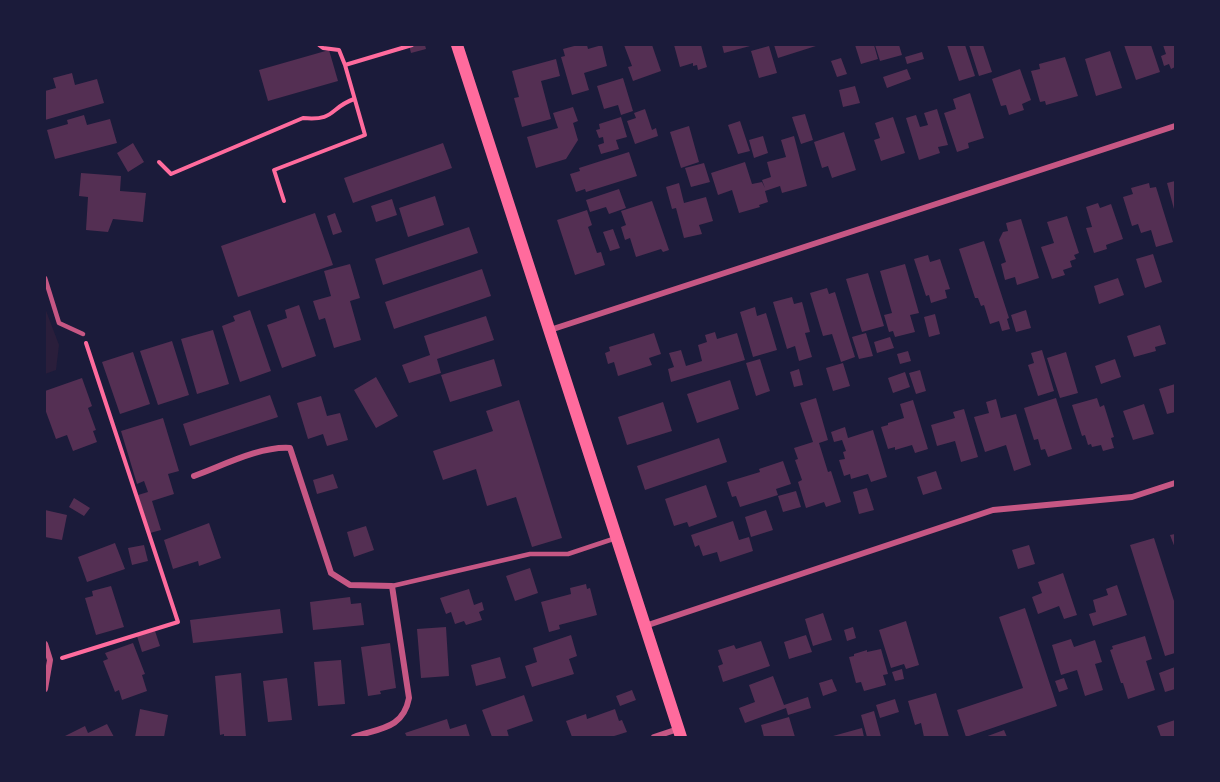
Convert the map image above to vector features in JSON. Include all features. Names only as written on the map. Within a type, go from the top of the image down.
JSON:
[{"type":"main road","points":[[459,46],[680,733]]},
{"type":"street","points":[[549,330],[1175,126]]},
{"type":"street","points":[[194,476],[254,454],[290,448],[331,573],[350,585],[392,586],[409,698],[407,710],[398,723],[354,737]]},
{"type":"street","points":[[644,626],[993,510],[1132,497],[1175,483]]},
{"type":"street","points":[[45,644],[50,660],[45,689]]},
{"type":"street","points":[[654,737],[680,733]]},
{"type":"lane","points":[[45,278],[59,323],[83,334]]},
{"type":"lane","points":[[392,586],[530,554],[568,554],[616,538]]},
{"type":"path","points":[[284,201],[274,170],[366,135],[339,50],[323,48],[319,45]]},
{"type":"path","points":[[345,65],[412,45]]},
{"type":"path","points":[[159,162],[171,174],[303,118],[316,119],[328,116],[344,103],[354,99]]},
{"type":"path","points":[[50,660],[67,657],[178,622],[83,334]]},
{"type":"shaded area","points":[[45,308],[59,345],[56,370],[45,374]]},
{"type":"building","points":[[409,45],[425,45],[426,49],[411,53]]},
{"type":"building","points":[[587,45],[588,49],[602,45],[607,66],[584,73],[589,90],[572,95],[561,57],[565,56],[563,49]]},
{"type":"building","points":[[624,45],[652,45],[661,71],[633,81],[628,67],[632,66]]},
{"type":"building","points":[[674,45],[701,45],[707,67],[698,70],[697,65],[693,66],[693,63],[680,67]]},
{"type":"building","points":[[722,45],[750,45],[750,46],[724,53]]},
{"type":"building","points":[[774,45],[819,45],[778,58]]},
{"type":"building","points":[[855,45],[874,45],[878,59],[861,64]]},
{"type":"building","points":[[875,45],[899,45],[902,55],[880,61]]},
{"type":"building","points":[[947,45],[965,45],[975,76],[959,81]]},
{"type":"building","points":[[969,45],[983,45],[992,72],[979,76]]},
{"type":"building","points":[[1124,45],[1151,45],[1160,72],[1136,80]]},
{"type":"building","points":[[1163,45],[1175,45],[1175,67],[1171,69],[1169,64],[1164,66],[1161,56],[1166,54]]},
{"type":"building","points":[[769,46],[777,73],[759,78],[751,51]]},
{"type":"building","points":[[329,50],[338,81],[268,101],[259,70]]},
{"type":"building","points":[[1110,51],[1122,88],[1096,96],[1085,59]]},
{"type":"building","points":[[922,52],[924,59],[907,64],[905,57]]},
{"type":"building","points":[[1065,57],[1078,96],[1046,105],[1045,101],[1040,102],[1031,71],[1040,69],[1039,64]]},
{"type":"building","points":[[841,58],[847,74],[837,77],[831,61]]},
{"type":"building","points":[[556,59],[560,76],[541,81],[551,119],[522,127],[514,98],[519,97],[512,71]]},
{"type":"building","points":[[907,69],[911,79],[887,88],[883,77]]},
{"type":"building","points":[[1020,69],[1031,100],[1022,104],[1024,110],[1009,115],[1006,105],[1001,106],[992,79]]},
{"type":"building","points":[[72,73],[75,85],[97,79],[104,103],[45,120],[45,91],[56,88],[53,78]]},
{"type":"building","points":[[623,78],[633,111],[621,115],[618,105],[604,109],[597,86]]},
{"type":"building","points":[[855,86],[860,103],[843,107],[839,90]]},
{"type":"building","points":[[970,93],[984,138],[968,143],[969,148],[957,152],[944,113],[956,109],[953,99]]},
{"type":"building","points":[[573,107],[578,121],[573,123],[578,140],[566,159],[536,168],[527,137],[558,128],[553,113]]},
{"type":"building","points":[[645,109],[652,130],[656,128],[658,136],[635,144],[627,121],[636,118],[634,113]]},
{"type":"building","points":[[937,109],[948,145],[938,147],[940,153],[919,160],[906,118],[916,115],[920,127],[928,125],[924,113]]},
{"type":"building","points":[[805,114],[813,140],[801,144],[792,117]]},
{"type":"building","points":[[84,115],[87,125],[110,119],[117,143],[55,159],[47,130],[68,124],[67,120]]},
{"type":"building","points":[[621,117],[627,137],[616,140],[619,149],[601,154],[598,145],[604,143],[603,137],[599,138],[596,130],[600,129],[599,124]]},
{"type":"building","points":[[893,117],[905,153],[881,161],[874,140],[880,138],[875,123]]},
{"type":"building","points":[[740,121],[750,151],[738,154],[728,125]]},
{"type":"building","points":[[689,126],[699,162],[681,168],[670,132]]},
{"type":"building","points":[[844,132],[856,170],[832,178],[828,166],[822,168],[814,142]]},
{"type":"building","points":[[763,136],[768,153],[754,158],[749,140]]},
{"type":"building","points":[[794,136],[807,186],[782,193],[780,186],[765,191],[768,202],[759,205],[760,207],[739,213],[732,190],[718,195],[711,173],[745,162],[752,184],[762,182],[765,188],[762,180],[771,177],[767,162],[786,157],[781,140]]},
{"type":"building","points":[[133,143],[144,162],[128,172],[117,153]]},
{"type":"building","points":[[443,143],[452,168],[353,203],[344,178]]},
{"type":"building","points":[[629,152],[637,176],[586,192],[585,189],[576,192],[570,174],[580,171],[579,168]]},
{"type":"building","points":[[704,163],[710,182],[691,187],[685,168]]},
{"type":"building","points":[[81,173],[121,176],[120,191],[146,193],[143,222],[113,219],[108,232],[86,230],[88,197],[79,196]]},
{"type":"building","points":[[1175,181],[1175,208],[1174,209],[1167,183]]},
{"type":"building","points":[[679,183],[684,203],[706,197],[713,221],[699,225],[702,234],[684,238],[676,208],[672,209],[666,187]]},
{"type":"building","points":[[1149,183],[1150,188],[1156,187],[1173,242],[1156,247],[1151,230],[1141,233],[1138,224],[1132,226],[1123,197],[1133,194],[1131,188]]},
{"type":"building","points":[[619,189],[626,208],[609,214],[606,207],[590,212],[586,200]]},
{"type":"building","points":[[435,196],[444,225],[408,237],[399,208]]},
{"type":"building","points":[[392,199],[397,215],[376,222],[371,206]]},
{"type":"building","points":[[652,201],[669,250],[663,252],[661,249],[636,257],[630,238],[625,240],[621,227],[626,225],[621,211]]},
{"type":"building","points":[[1098,203],[1100,208],[1111,204],[1123,239],[1106,245],[1107,249],[1094,253],[1086,228],[1092,227],[1086,207]]},
{"type":"building","points":[[587,210],[592,225],[588,227],[597,253],[601,252],[605,265],[575,275],[557,220]]},
{"type":"building","points":[[315,213],[333,265],[238,297],[221,246]]},
{"type":"building","points":[[335,213],[342,232],[333,235],[327,216]]},
{"type":"building","points":[[1067,216],[1079,253],[1074,255],[1076,259],[1070,261],[1072,267],[1063,270],[1065,275],[1052,279],[1041,247],[1054,243],[1047,222]]},
{"type":"building","points":[[1021,219],[1039,278],[1017,285],[1015,277],[1005,280],[1001,264],[1006,262],[999,240],[1003,232],[1008,231],[1006,223]]},
{"type":"building","points":[[469,227],[478,253],[383,285],[375,259]]},
{"type":"building","points":[[613,229],[620,248],[610,251],[603,232]]},
{"type":"building","points":[[984,241],[1009,318],[1007,319],[1010,329],[1002,331],[999,321],[990,324],[984,305],[981,306],[978,298],[975,298],[959,249]]},
{"type":"building","points":[[1153,254],[1162,282],[1145,288],[1136,259]]},
{"type":"building","points":[[928,255],[930,262],[940,259],[950,289],[945,290],[947,298],[931,303],[929,295],[926,296],[914,259]]},
{"type":"building","points":[[350,264],[360,298],[350,301],[361,340],[334,348],[325,318],[319,320],[313,301],[331,296],[324,271]]},
{"type":"building","points":[[905,264],[919,313],[910,315],[915,332],[895,337],[893,331],[889,332],[884,315],[892,313],[880,271]]},
{"type":"building","points":[[482,269],[491,296],[394,329],[385,302]]},
{"type":"building","points":[[868,273],[884,326],[862,332],[846,279]]},
{"type":"building","points":[[1118,278],[1124,295],[1099,304],[1094,286]]},
{"type":"building","points":[[827,288],[829,294],[835,292],[855,357],[841,362],[832,334],[823,336],[810,293]]},
{"type":"building","points":[[792,297],[794,304],[802,302],[810,332],[805,333],[812,357],[799,361],[795,346],[787,349],[773,302]]},
{"type":"building","points":[[299,305],[316,356],[282,368],[267,325],[287,318],[285,310]]},
{"type":"building","points":[[755,307],[757,316],[766,313],[777,350],[753,357],[740,312]]},
{"type":"building","points":[[250,310],[271,371],[240,382],[222,326],[235,321],[233,316]]},
{"type":"building","points":[[1026,310],[1031,328],[1016,332],[1011,315]]},
{"type":"building","points":[[935,314],[940,334],[929,337],[924,317]]},
{"type":"building","points":[[486,316],[494,340],[437,359],[441,373],[409,383],[402,365],[430,355],[424,336]]},
{"type":"building","points":[[1160,325],[1166,344],[1155,347],[1156,351],[1134,357],[1127,336]]},
{"type":"building","points":[[213,330],[229,384],[197,394],[181,339]]},
{"type":"building","points":[[715,332],[717,339],[737,333],[745,360],[671,382],[668,369],[674,367],[669,353],[681,350],[686,366],[702,361],[698,345],[707,342],[705,335]]},
{"type":"building","points":[[654,333],[661,354],[649,358],[652,365],[618,376],[614,362],[608,364],[605,353],[610,351],[609,347]]},
{"type":"building","points":[[866,333],[873,356],[859,359],[852,337]]},
{"type":"building","points":[[890,337],[894,348],[877,353],[874,342]]},
{"type":"building","points":[[172,341],[189,395],[158,405],[140,351]]},
{"type":"building","points":[[1042,350],[1054,391],[1038,396],[1028,365],[1034,363],[1031,353]]},
{"type":"building","points":[[908,351],[911,361],[900,364],[897,354]]},
{"type":"building","points":[[133,352],[150,404],[120,414],[102,362]]},
{"type":"building","points":[[1066,352],[1078,393],[1060,398],[1047,358]]},
{"type":"building","points":[[494,359],[502,386],[450,402],[441,375]]},
{"type":"building","points":[[760,359],[770,391],[756,396],[746,363]]},
{"type":"building","points":[[1115,359],[1121,377],[1101,384],[1095,366]]},
{"type":"building","points":[[843,363],[850,386],[833,391],[826,368]]},
{"type":"building","points":[[799,369],[803,385],[794,387],[790,372]]},
{"type":"building","points":[[920,370],[926,391],[916,394],[909,373]]},
{"type":"building","points":[[905,372],[910,387],[893,393],[888,378]]},
{"type":"building","points":[[376,377],[398,416],[376,428],[354,390]]},
{"type":"building","points":[[82,378],[92,406],[88,408],[96,430],[93,431],[97,442],[73,451],[67,435],[56,439],[45,409],[45,391]]},
{"type":"building","points":[[730,380],[739,409],[697,423],[687,394]]},
{"type":"building","points":[[1175,384],[1175,412],[1167,414],[1159,389]]},
{"type":"building","points":[[270,395],[278,417],[190,446],[183,424]]},
{"type":"building","points":[[321,396],[327,416],[340,413],[348,440],[327,446],[323,434],[308,439],[297,403]]},
{"type":"building","points":[[816,398],[828,440],[819,443],[841,502],[826,507],[824,502],[806,508],[798,482],[802,480],[795,460],[798,459],[794,448],[813,442],[800,403]]},
{"type":"building","points":[[1056,398],[1072,449],[1048,457],[1045,449],[1041,450],[1038,439],[1034,440],[1024,408]]},
{"type":"building","points":[[1097,398],[1100,407],[1104,405],[1114,437],[1111,438],[1114,448],[1103,451],[1101,445],[1092,447],[1091,444],[1088,445],[1085,435],[1082,436],[1072,405]]},
{"type":"building","points":[[996,399],[1001,418],[1016,414],[1031,465],[1014,471],[1006,445],[985,452],[974,417],[989,413],[986,402]]},
{"type":"building","points":[[519,400],[562,538],[532,547],[516,497],[487,506],[476,469],[443,480],[433,451],[493,431],[486,411]]},
{"type":"building","points":[[913,400],[928,449],[915,453],[912,445],[895,450],[895,447],[888,449],[881,427],[904,418],[900,404]]},
{"type":"building","points":[[663,402],[672,431],[627,445],[618,417]]},
{"type":"building","points":[[1144,404],[1154,434],[1133,440],[1123,411]]},
{"type":"building","points":[[964,409],[978,457],[961,462],[955,441],[937,446],[931,425],[955,418],[953,412]]},
{"type":"building","points":[[163,418],[179,471],[168,474],[174,494],[152,501],[161,530],[150,533],[138,495],[148,492],[144,481],[137,484],[121,431]]},
{"type":"building","points":[[845,427],[848,438],[873,430],[887,477],[871,482],[868,474],[851,479],[850,474],[844,476],[839,460],[845,459],[843,452],[846,451],[842,440],[834,442],[831,432]]},
{"type":"building","points":[[719,438],[727,462],[645,490],[637,466]]},
{"type":"building","points":[[783,461],[791,484],[776,489],[778,495],[740,507],[736,496],[732,497],[727,482],[760,472],[759,469]]},
{"type":"building","points":[[936,471],[942,489],[923,495],[917,477]]},
{"type":"building","points":[[333,474],[338,488],[317,494],[313,480]]},
{"type":"building","points":[[706,485],[717,517],[689,527],[687,522],[674,526],[665,499]]},
{"type":"building","points":[[867,488],[874,510],[859,514],[853,492]]},
{"type":"building","points":[[796,491],[801,507],[783,512],[778,496]]},
{"type":"building","points":[[74,498],[90,508],[84,516],[69,507]]},
{"type":"building","points":[[45,510],[67,515],[62,540],[45,537]]},
{"type":"building","points":[[766,510],[773,530],[751,537],[745,517]]},
{"type":"building","points":[[733,521],[739,540],[749,537],[753,551],[720,562],[717,552],[703,556],[699,545],[695,547],[691,535]]},
{"type":"building","points":[[209,523],[221,558],[199,566],[198,561],[173,569],[164,540]]},
{"type":"building","points":[[366,526],[374,550],[354,557],[347,532]]},
{"type":"building","points":[[1175,534],[1175,548],[1170,535]]},
{"type":"building","points":[[1154,538],[1175,604],[1175,653],[1165,656],[1130,545]]},
{"type":"building","points":[[115,543],[125,569],[87,582],[78,557]]},
{"type":"building","points":[[144,545],[148,561],[132,565],[128,548]]},
{"type":"building","points":[[1029,545],[1035,564],[1018,569],[1012,550]]},
{"type":"building","points":[[530,568],[538,593],[515,601],[506,576]]},
{"type":"building","points":[[1063,573],[1077,615],[1064,619],[1059,606],[1038,614],[1032,597],[1042,593],[1038,582]]},
{"type":"building","points":[[586,584],[587,589],[590,588],[597,615],[559,625],[560,629],[549,632],[541,602],[571,594],[570,588]]},
{"type":"building","points":[[1117,585],[1127,615],[1093,626],[1089,614],[1096,612],[1093,600],[1108,595],[1106,589]]},
{"type":"building","points":[[111,586],[124,627],[96,635],[85,598],[93,596],[92,591]]},
{"type":"building","points":[[469,589],[474,605],[482,602],[484,610],[479,612],[482,620],[466,625],[464,621],[455,624],[451,612],[446,614],[440,598]]},
{"type":"building","points":[[350,597],[351,604],[361,603],[364,625],[313,630],[310,602]]},
{"type":"building","points":[[1025,608],[1057,706],[966,737],[957,710],[1023,688],[999,617]]},
{"type":"building","points":[[280,609],[283,633],[193,643],[190,620]]},
{"type":"building","points":[[823,613],[832,640],[813,646],[805,619]]},
{"type":"building","points":[[906,621],[919,665],[906,669],[904,664],[891,668],[879,630]]},
{"type":"building","points":[[446,627],[449,676],[421,678],[417,629]]},
{"type":"building","points":[[853,627],[856,638],[847,641],[844,630]]},
{"type":"building","points":[[155,631],[160,646],[142,652],[137,636]]},
{"type":"building","points":[[571,635],[577,656],[569,659],[574,674],[532,687],[525,666],[537,662],[533,648]]},
{"type":"building","points":[[806,635],[812,652],[789,659],[784,642]]},
{"type":"building","points":[[1145,636],[1152,659],[1146,661],[1155,690],[1128,699],[1110,650],[1113,649],[1112,646]]},
{"type":"building","points":[[1071,639],[1074,647],[1095,640],[1102,662],[1095,664],[1103,690],[1085,696],[1077,670],[1061,675],[1052,645]]},
{"type":"building","points":[[761,641],[770,666],[723,682],[718,666],[723,664],[718,650],[734,645],[736,649]]},
{"type":"building","points":[[133,643],[145,674],[142,675],[147,691],[122,700],[119,690],[115,692],[103,661],[108,659],[105,653]]},
{"type":"building","points":[[390,643],[396,688],[368,696],[361,647]]},
{"type":"building","points":[[881,649],[888,674],[883,675],[886,685],[864,691],[861,682],[856,683],[849,657],[867,650],[867,652]]},
{"type":"building","points":[[500,657],[506,678],[476,686],[471,665]]},
{"type":"building","points":[[341,660],[345,704],[318,706],[314,662]]},
{"type":"building","points":[[1175,667],[1175,689],[1165,692],[1159,673]]},
{"type":"building","points":[[902,669],[904,679],[895,681],[892,672]]},
{"type":"building","points":[[241,673],[246,737],[224,737],[224,734],[220,735],[215,676]]},
{"type":"building","points":[[773,676],[784,705],[808,697],[811,708],[788,715],[786,708],[745,723],[739,708],[755,702],[749,685]]},
{"type":"building","points":[[287,678],[292,720],[268,722],[263,681]]},
{"type":"building","points":[[1064,678],[1068,689],[1059,692],[1055,681]]},
{"type":"building","points":[[832,679],[837,691],[823,696],[819,683]]},
{"type":"building","points":[[632,690],[636,700],[620,706],[616,696]]},
{"type":"building","points":[[936,693],[949,737],[924,737],[921,723],[915,725],[908,701]]},
{"type":"building","points":[[524,695],[533,721],[507,730],[509,737],[492,737],[482,710]]},
{"type":"building","points":[[895,699],[899,712],[880,718],[876,705]]},
{"type":"building","points":[[140,709],[168,715],[164,737],[135,737]]},
{"type":"building","points":[[615,709],[619,721],[622,720],[627,732],[611,737],[572,737],[566,721],[586,714],[587,719]]},
{"type":"building","points":[[874,711],[881,737],[867,737],[861,715]]},
{"type":"building","points":[[789,717],[795,737],[764,737],[761,725]]},
{"type":"building","points":[[447,719],[450,729],[466,724],[470,737],[407,737],[405,733]]},
{"type":"building","points":[[1175,720],[1175,737],[1161,737],[1157,726]]},
{"type":"building","points":[[107,724],[114,737],[63,737],[85,726],[88,733]]},
{"type":"building","points":[[862,728],[864,737],[833,737],[833,736]]},
{"type":"building","points":[[1004,730],[1007,737],[985,737]]}]
